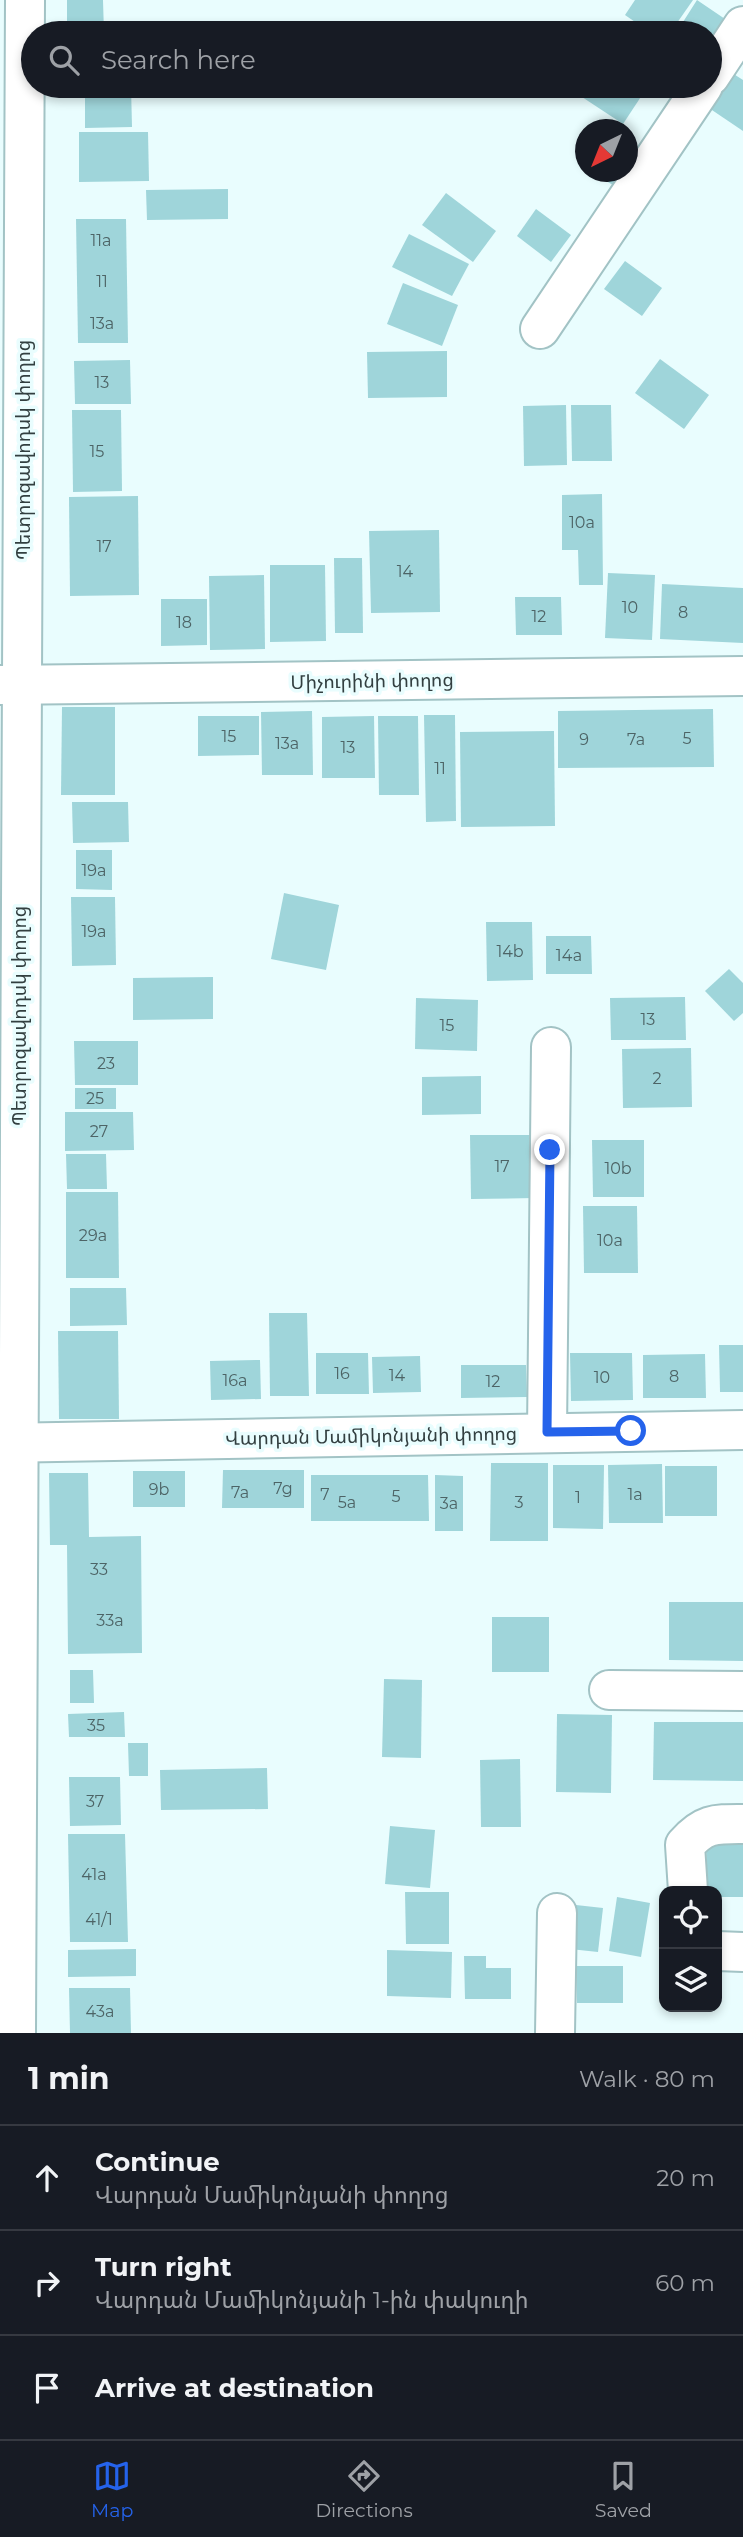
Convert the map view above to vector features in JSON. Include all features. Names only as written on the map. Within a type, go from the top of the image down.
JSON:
[{"type":"street","name":"Պետրոզավոդսկ փողոց","points":[[25,0],[25,21]]},
{"type":"street","points":[[722,58],[743,26]]},
{"type":"street","name":"Պետրոզավոդսկ փողոց","points":[[16,2033],[8,1443],[11,685],[23,98]]},
{"type":"street","points":[[540,329],[695,98]]},
{"type":"street","name":"Միչուրինի փողոց","points":[[11,685],[743,676]]},
{"type":"street","points":[[547,1432],[551,1047]]},
{"type":"street","name":"Վարդան Մամիկոնյանի փողոց","points":[[8,1443],[743,1430]]},
{"type":"street","points":[[609,1690],[743,1691]]},
{"type":"street","points":[[688,1886],[685,1845],[698,1830],[719,1824],[743,1824]]},
{"type":"street","points":[[555,2033],[557,1913]]},
{"type":"street","points":[[722,1951],[743,1952]]},
{"type":"building","points":[[67,0],[103,0],[104,21],[67,21]]},
{"type":"building","points":[[635,0],[693,0],[678,21],[634,21],[625,15]]},
{"type":"building","points":[[697,0],[725,19],[722,24],[722,21],[684,21]]},
{"type":"building","points":[[729,71],[743,80],[743,131],[706,106],[711,98],[722,98],[722,82]]},
{"type":"building","points":[[85,98],[131,98],[132,127],[85,128]]},
{"type":"building","points":[[584,98],[640,98],[626,119],[615,119]]},
{"type":"building","points":[[79,132],[148,132],[149,181],[79,182]]},
{"type":"building","points":[[608,182],[621,182],[618,188]]},
{"type":"building","points":[[228,189],[228,219],[147,220],[146,190]]},
{"type":"building","points":[[446,193],[496,231],[473,262],[422,225]]},
{"type":"building","points":[[536,209],[571,235],[551,262],[517,236]]},
{"type":"building","points":[[76,219],[126,219],[128,343],[78,343]]},
{"type":"building","points":[[409,234],[469,264],[452,296],[392,267]]},
{"type":"building","points":[[625,261],[662,288],[642,316],[604,289]]},
{"type":"building","points":[[403,283],[458,305],[442,346],[387,324]]},
{"type":"building","points":[[447,351],[447,397],[368,398],[367,352]]},
{"type":"building","points":[[660,359],[709,395],[684,429],[635,393]]},
{"type":"building","points":[[130,360],[131,404],[75,404],[74,361]]},
{"type":"building","points":[[566,405],[567,465],[524,466],[523,406]]},
{"type":"building","points":[[571,405],[611,405],[612,461],[572,461]]},
{"type":"building","points":[[72,410],[121,410],[122,491],[73,492]]},
{"type":"building","points":[[602,494],[603,585],[579,585],[578,550],[562,550],[562,495]]},
{"type":"building","points":[[138,496],[139,595],[70,596],[69,497]]},
{"type":"building","points":[[439,530],[440,612],[371,613],[369,531]]},
{"type":"building","points":[[334,558],[362,558],[363,633],[335,633]]},
{"type":"building","points":[[270,565],[325,565],[326,641],[270,642]]},
{"type":"building","points":[[608,573],[655,575],[652,640],[605,638]]},
{"type":"building","points":[[264,575],[265,649],[210,650],[209,576]]},
{"type":"building","points":[[662,584],[743,588],[743,643],[660,639]]},
{"type":"building","points":[[515,597],[561,597],[562,635],[516,635]]},
{"type":"building","points":[[161,599],[207,599],[207,645],[161,646]]},
{"type":"building","points":[[62,707],[115,707],[115,795],[61,795]]},
{"type":"building","points":[[713,709],[714,767],[558,768],[558,711]]},
{"type":"building","points":[[312,711],[313,775],[262,775],[261,712]]},
{"type":"building","points":[[424,715],[455,715],[456,821],[426,822]]},
{"type":"building","points":[[198,716],[259,716],[259,755],[198,756]]},
{"type":"building","points":[[374,716],[375,778],[322,778],[322,717]]},
{"type":"building","points":[[378,716],[418,716],[419,795],[379,795]]},
{"type":"building","points":[[554,731],[555,826],[461,827],[460,732]]},
{"type":"building","points":[[72,802],[128,802],[129,842],[73,843]]},
{"type":"building","points":[[76,850],[112,850],[112,890],[76,889]]},
{"type":"building","points":[[284,893],[339,905],[326,970],[271,959]]},
{"type":"building","points":[[71,897],[115,897],[116,965],[72,966]]},
{"type":"building","points":[[486,922],[532,922],[533,980],[487,981]]},
{"type":"building","points":[[546,936],[591,936],[592,974],[546,974]]},
{"type":"building","points":[[729,969],[743,983],[743,1013],[734,1021],[705,991]]},
{"type":"building","points":[[213,977],[213,1019],[133,1020],[133,978]]},
{"type":"building","points":[[685,997],[686,1040],[611,1040],[610,998]]},
{"type":"building","points":[[416,998],[478,1000],[477,1051],[415,1049]]},
{"type":"building","points":[[74,1041],[138,1041],[138,1085],[75,1085]]},
{"type":"building","points":[[691,1048],[692,1107],[623,1108],[622,1049]]},
{"type":"building","points":[[481,1076],[481,1114],[422,1115],[422,1077]]},
{"type":"building","points":[[75,1088],[116,1088],[116,1109],[75,1109]]},
{"type":"building","points":[[65,1112],[133,1112],[134,1150],[65,1151]]},
{"type":"building","points":[[470,1135],[533,1135],[534,1198],[471,1199]]},
{"type":"building","points":[[592,1140],[644,1140],[644,1197],[593,1197]]},
{"type":"building","points":[[66,1154],[106,1154],[107,1189],[67,1189]]},
{"type":"building","points":[[66,1192],[118,1192],[119,1278],[66,1278]]},
{"type":"building","points":[[583,1206],[637,1206],[638,1273],[584,1273]]},
{"type":"building","points":[[70,1288],[126,1288],[127,1325],[70,1326]]},
{"type":"building","points":[[269,1313],[307,1313],[309,1396],[270,1396]]},
{"type":"building","points":[[58,1331],[118,1331],[119,1419],[59,1419]]},
{"type":"building","points":[[719,1345],[743,1345],[743,1392],[720,1392]]},
{"type":"building","points":[[316,1353],[368,1353],[369,1394],[316,1394]]},
{"type":"building","points":[[570,1353],[632,1353],[633,1400],[571,1401]]},
{"type":"building","points":[[705,1354],[706,1398],[643,1398],[643,1355]]},
{"type":"building","points":[[420,1356],[421,1392],[373,1393],[372,1357]]},
{"type":"building","points":[[260,1360],[261,1399],[211,1400],[210,1361]]},
{"type":"building","points":[[461,1365],[526,1365],[527,1397],[461,1398]]},
{"type":"building","points":[[491,1463],[548,1463],[548,1541],[490,1541]]},
{"type":"building","points":[[662,1464],[663,1523],[609,1523],[608,1465]]},
{"type":"building","points":[[553,1465],[604,1465],[603,1529],[553,1528]]},
{"type":"building","points":[[665,1466],[717,1466],[717,1516],[665,1516]]},
{"type":"building","points":[[223,1470],[304,1470],[304,1508],[222,1508]]},
{"type":"building","points":[[133,1471],[185,1471],[185,1507],[133,1507]]},
{"type":"building","points":[[49,1473],[88,1473],[89,1537],[141,1536],[142,1653],[68,1654],[67,1545],[50,1545]]},
{"type":"building","points":[[311,1475],[428,1475],[429,1521],[311,1521]]},
{"type":"building","points":[[435,1475],[463,1476],[463,1531],[435,1531]]},
{"type":"building","points":[[669,1602],[743,1602],[743,1661],[669,1660]]},
{"type":"building","points":[[492,1617],[549,1617],[549,1672],[492,1672]]},
{"type":"building","points":[[70,1670],[93,1670],[94,1703],[70,1703]]},
{"type":"building","points":[[384,1679],[422,1680],[421,1758],[382,1757]]},
{"type":"building","points":[[124,1712],[125,1737],[69,1737],[68,1714]]},
{"type":"building","points":[[557,1714],[612,1715],[611,1793],[556,1792]]},
{"type":"building","points":[[654,1722],[743,1722],[743,1781],[653,1780]]},
{"type":"building","points":[[128,1743],[148,1743],[148,1776],[129,1776]]},
{"type":"building","points":[[520,1759],[521,1827],[481,1827],[480,1760]]},
{"type":"building","points":[[267,1768],[268,1809],[161,1810],[160,1770]]},
{"type":"building","points":[[69,1777],[120,1777],[121,1825],[70,1826]]},
{"type":"building","points":[[390,1826],[435,1830],[430,1888],[385,1884]]},
{"type":"building","points":[[68,1834],[125,1834],[128,1942],[70,1942]]},
{"type":"building","points":[[706,1840],[743,1840],[743,1897],[722,1897],[722,1886],[707,1886]]},
{"type":"building","points":[[405,1892],[449,1892],[449,1944],[406,1944]]},
{"type":"building","points":[[617,1897],[650,1903],[641,1957],[609,1951]]},
{"type":"building","points":[[576,1905],[603,1908],[598,1952],[570,1949]]},
{"type":"building","points":[[136,1949],[136,1976],[68,1977],[68,1950]]},
{"type":"building","points":[[387,1950],[452,1952],[451,1998],[387,1996]]},
{"type":"building","points":[[464,1956],[486,1956],[486,1968],[511,1968],[511,1999],[465,1999]]},
{"type":"building","points":[[576,1966],[623,1966],[623,2003],[577,2003]]},
{"type":"building","points":[[69,1988],[130,1988],[131,2033],[70,2033]]},
{"type":"route","points":[[550,1150],[547,1432],[631,1431]]}]
